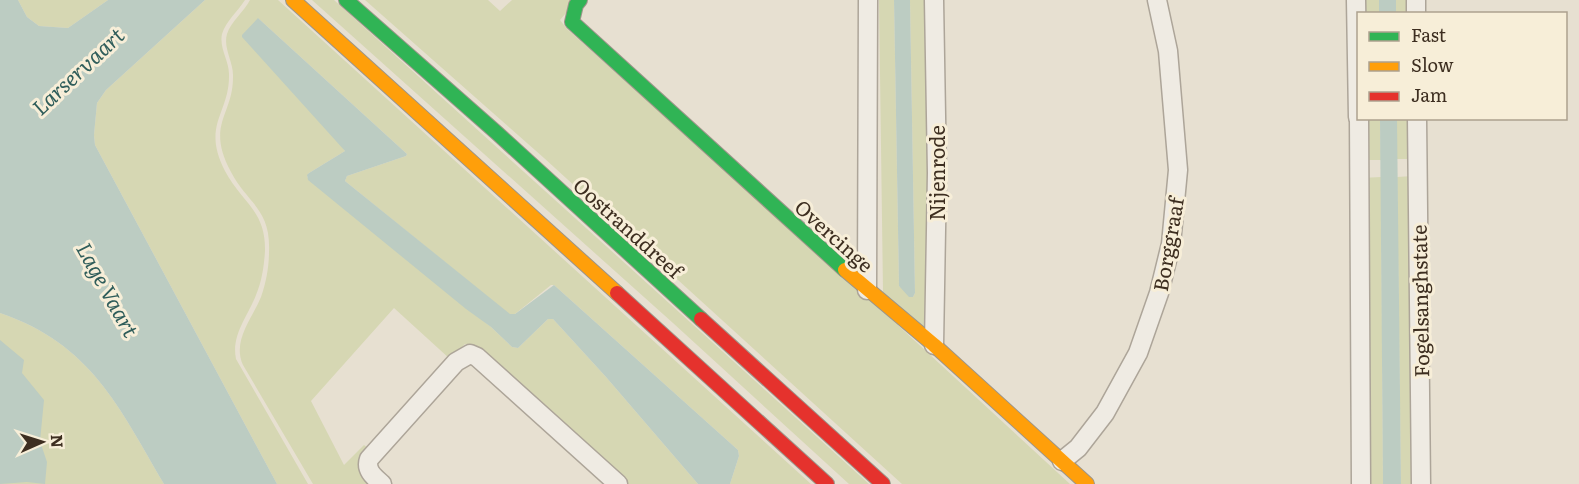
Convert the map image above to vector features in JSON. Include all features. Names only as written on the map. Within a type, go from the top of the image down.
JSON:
[{"type":"main road","points":[[294,0],[827,484]]},
{"type":"main road","name":"Oostranddreef","points":[[346,0],[506,141],[883,484]]},
{"type":"main road","name":"Overcinge","points":[[578,3],[572,22],[867,290],[934,345],[1087,484]]},
{"type":"street","points":[[867,290],[868,0]]},
{"type":"street","name":"Nijenrode","points":[[934,0],[937,173],[934,345]]},
{"type":"street","name":"Borggraaf","points":[[1062,461],[1078,448],[1105,413],[1138,352],[1159,293],[1170,244],[1178,170],[1168,51],[1157,0]]},
{"type":"street","points":[[1356,0],[1357,39]]},
{"type":"street","points":[[1359,120],[1361,484]]},
{"type":"street","name":"Fogelsanghstate","points":[[1418,120],[1421,484]]},
{"type":"street","points":[[382,484],[368,467],[373,453],[459,359],[470,354],[477,357],[618,484]]},
{"type":"green space","points":[[18,0],[108,0],[68,28],[39,26],[27,17]]},
{"type":"green space","points":[[205,0],[245,0],[229,20],[222,34],[221,39],[229,74],[228,88],[216,130],[216,142],[218,155],[231,182],[257,216],[264,237],[265,251],[258,290],[238,334],[236,359],[308,484],[277,484],[95,145],[97,103],[106,90]]},
{"type":"green space","points":[[250,0],[278,0],[811,484],[730,484],[739,456],[738,450],[554,285],[515,314],[510,315],[345,181],[347,176],[407,154],[258,18],[345,151],[309,173],[307,177],[491,327],[512,347],[518,348],[548,319],[553,319],[698,484],[627,484],[477,347],[465,344],[450,359],[394,308],[311,401],[344,465],[364,445],[369,449],[361,460],[359,468],[373,484],[313,484],[243,365],[240,356],[244,330],[261,297],[266,281],[269,238],[262,216],[231,172],[220,142],[220,131],[232,89],[233,70],[226,44],[227,34]]},
{"type":"green space","points":[[312,0],[334,0],[869,484],[849,484]]},
{"type":"green space","points":[[365,0],[488,0],[500,11],[512,0],[577,0],[560,20],[567,29],[850,281],[1070,484],[902,484],[544,158]]},
{"type":"green space","points":[[879,0],[894,0],[899,286],[913,297],[915,293],[910,0],[926,0],[930,335],[883,292]]},
{"type":"green space","points":[[1360,0],[1379,0],[1379,12],[1360,12]]},
{"type":"green space","points":[[1396,0],[1412,0],[1412,12],[1396,12]]},
{"type":"green space","points":[[1360,120],[1380,120],[1381,160],[1361,160]]},
{"type":"green space","points":[[1397,120],[1413,120],[1413,159],[1397,159]]},
{"type":"green space","points":[[1413,176],[1416,484],[1401,484],[1397,177]]},
{"type":"green space","points":[[1381,177],[1383,484],[1364,484],[1361,178]]},
{"type":"green space","points":[[0,313],[31,326],[58,342],[80,360],[116,404],[164,484],[0,484]]},
{"type":"water","points":[[0,0],[18,0],[27,17],[39,26],[68,28],[108,0],[205,0],[106,90],[97,103],[95,145],[277,484],[164,484],[116,404],[80,360],[58,342],[31,326],[0,313]]},
{"type":"water","points":[[894,0],[910,0],[915,293],[913,297],[909,297],[899,286]]},
{"type":"water","points":[[1379,0],[1396,0],[1396,12],[1379,12]]},
{"type":"water","points":[[258,18],[407,154],[347,176],[345,181],[510,314],[515,314],[554,285],[738,450],[739,456],[730,484],[698,484],[553,319],[548,319],[518,348],[512,347],[491,327],[308,180],[309,173],[345,151],[242,37]]},
{"type":"water","points":[[1380,120],[1397,120],[1401,484],[1383,484]]},
{"type":"water","points":[[0,340],[24,360],[22,373],[44,400],[40,441],[47,462],[45,484],[27,482],[0,484]]},
{"type":"traffic: fast","points":[[346,0],[497,133],[701,319]]},
{"type":"traffic: fast","points":[[580,0],[576,5],[572,22],[845,270]]},
{"type":"traffic: slow","points":[[293,0],[617,293]]},
{"type":"traffic: slow","points":[[845,270],[934,345],[1087,484]]},
{"type":"traffic: jam","points":[[617,293],[827,484]]},
{"type":"traffic: jam","points":[[701,319],[883,484]]},
{"type":"water label","name":"Larservaart","points":[[77,70]]},
{"type":"water label","name":"Lage Vaart","points":[[109,289]]}]
